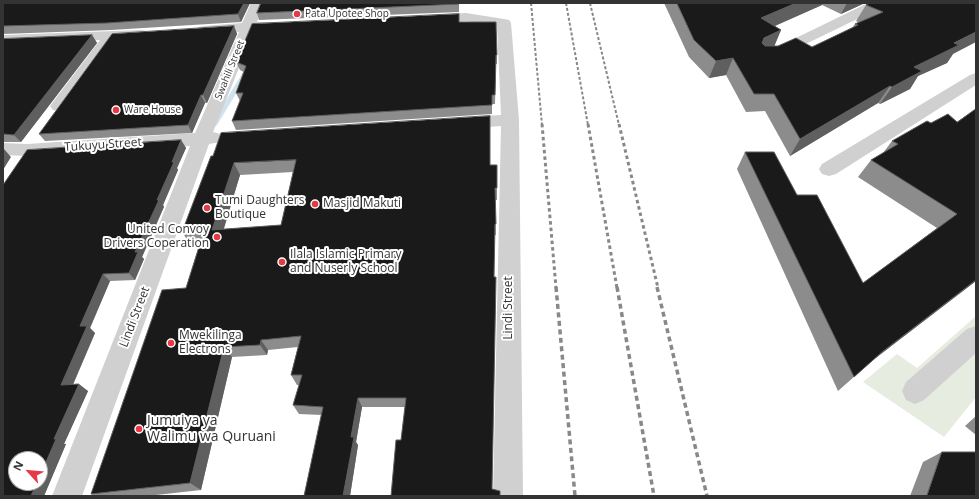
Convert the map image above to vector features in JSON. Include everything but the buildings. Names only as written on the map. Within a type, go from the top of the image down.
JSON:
[{"type":"street","name":"Swahili Street","points":[[202,138],[258,3]]},
{"type":"street","points":[[764,59],[879,3]]},
{"type":"street","points":[[419,19],[466,10]]},
{"type":"street","name":"Lindi Street","points":[[466,10],[504,22],[510,120],[508,496]]},
{"type":"street","points":[[187,31],[295,25]]},
{"type":"street","points":[[3,40],[156,33]]},
{"type":"street","points":[[15,168],[110,36]]},
{"type":"street","points":[[829,169],[976,78]]},
{"type":"street","points":[[439,125],[510,120]]},
{"type":"street","name":"Tukuyu Street","points":[[3,149],[28,150],[233,137]]},
{"type":"street","name":"Lindi Street","points":[[67,496],[202,138]]},
{"type":"street","points":[[915,392],[976,337]]},
{"type":"shaded area","points":[[976,316],[976,397],[944,437],[863,382],[897,354],[917,368]]},
{"type":"waterway","points":[[214,125],[246,72]]},
{"type":"railway","points":[[531,3],[542,125]]},
{"type":"railway","points":[[566,3],[588,125]]},
{"type":"railway","points":[[590,3],[619,125]]},
{"type":"railway","points":[[542,124],[556,288]]},
{"type":"railway","points":[[588,124],[617,288]]},
{"type":"railway","points":[[619,124],[658,288]]},
{"type":"railway","points":[[556,287],[575,496]]},
{"type":"railway","points":[[617,287],[654,496]]},
{"type":"railway","points":[[657,287],[707,496]]},
{"type":"place","name":"Pata Upotee Shop","points":[[297,14]]},
{"type":"place","name":"Ware House","points":[[116,110]]},
{"type":"place","name":"Masjid Makuti","points":[[315,204]]},
{"type":"place","name":"Tumi Daughters Boutique","points":[[207,208]]},
{"type":"place","name":"United Convoy Drivers Coperation","points":[[217,237]]},
{"type":"place","name":"Ilala Islamic Primary and Nuserly School","points":[[282,262]]},
{"type":"place","name":"Mwekilinga Electrons","points":[[171,343]]},
{"type":"place","name":"Jumuiya ya Walimu wa Quruani","points":[[139,429]]}]
